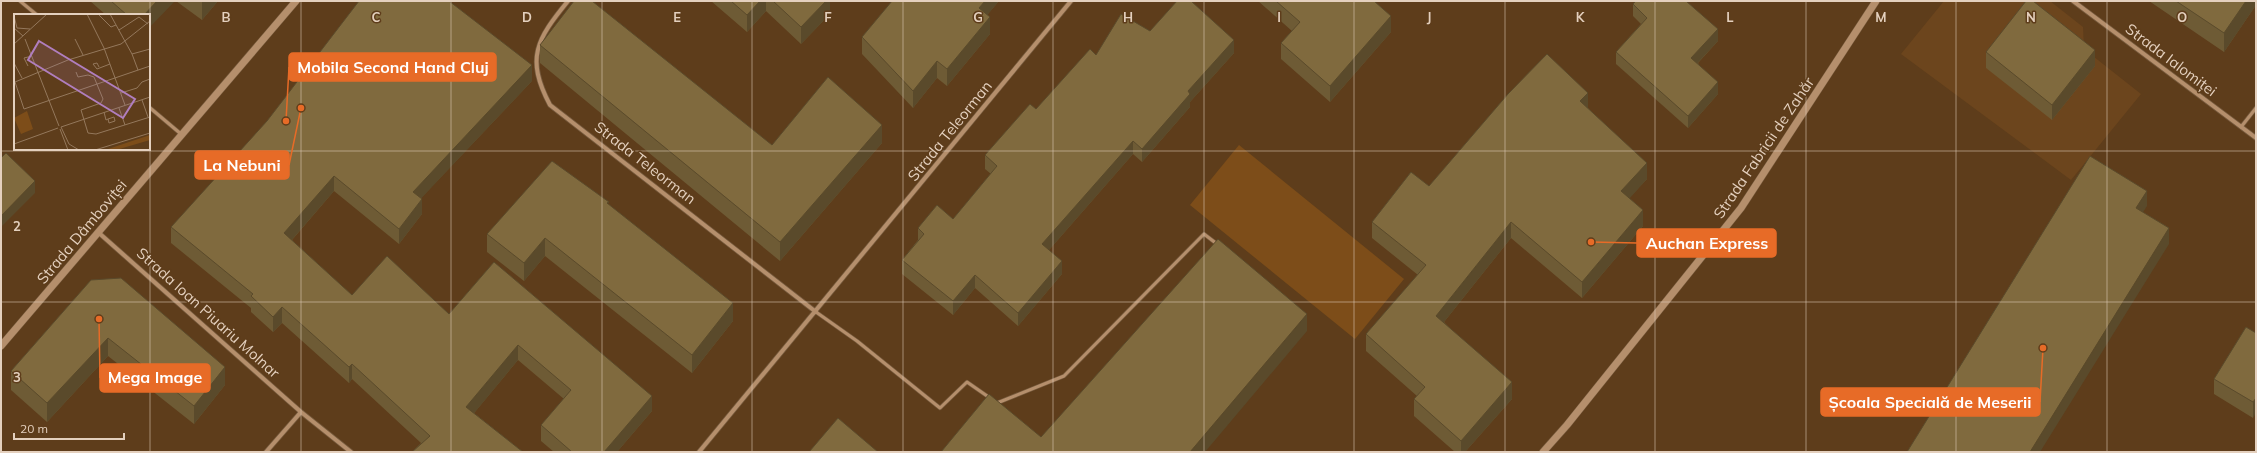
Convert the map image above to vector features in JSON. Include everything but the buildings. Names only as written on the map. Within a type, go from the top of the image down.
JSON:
[{"type":"street","name":"Strada Dâmboviței","points":[[1,346],[296,1]]},
{"type":"street","name":"Strada Teleorman","points":[[568,1],[542,35],[536,56],[537,70],[542,89],[550,104],[816,312]]},
{"type":"street","name":"Strada Teleorman","points":[[700,452],[1071,1]]},
{"type":"street","name":"Strada Fabricii de Zahăr","points":[[1542,452],[1567,425],[1741,208],[1876,1]]},
{"type":"street","name":"Strada Ialomiței","points":[[2073,1],[2256,138]]},
{"type":"street","name":"Strada Ioan Piuariu Molnar","points":[[98,233],[301,412],[351,452]]},
{"type":"street","points":[[266,452],[301,412]]},
{"type":"lane","points":[[20,1],[36,14]]},
{"type":"lane","points":[[150,108],[181,134]]},
{"type":"lane","points":[[2241,127],[2256,108]]},
{"type":"lane","points":[[816,312],[857,341],[940,408],[966,382],[997,403],[1064,376],[1204,234],[1223,249]]},
{"type":"shaded area","points":[[1944,1],[2050,1],[2083,27],[2084,49],[2141,94],[2071,180],[1901,54]]},
{"type":"shaded area","points":[[1239,145],[1404,279],[1355,339],[1190,205]]},
{"type":"place","name":"La Nebuni","points":[[301,108]]},
{"type":"place","name":"Mobila Second Hand Cluj","points":[[286,121]]},
{"type":"place","name":"Auchan Express","points":[[1591,242]]},
{"type":"place","name":"Mega Image","points":[[99,319]]},
{"type":"place","name":"Școala Specială de Meserii","points":[[2043,348]]}]
